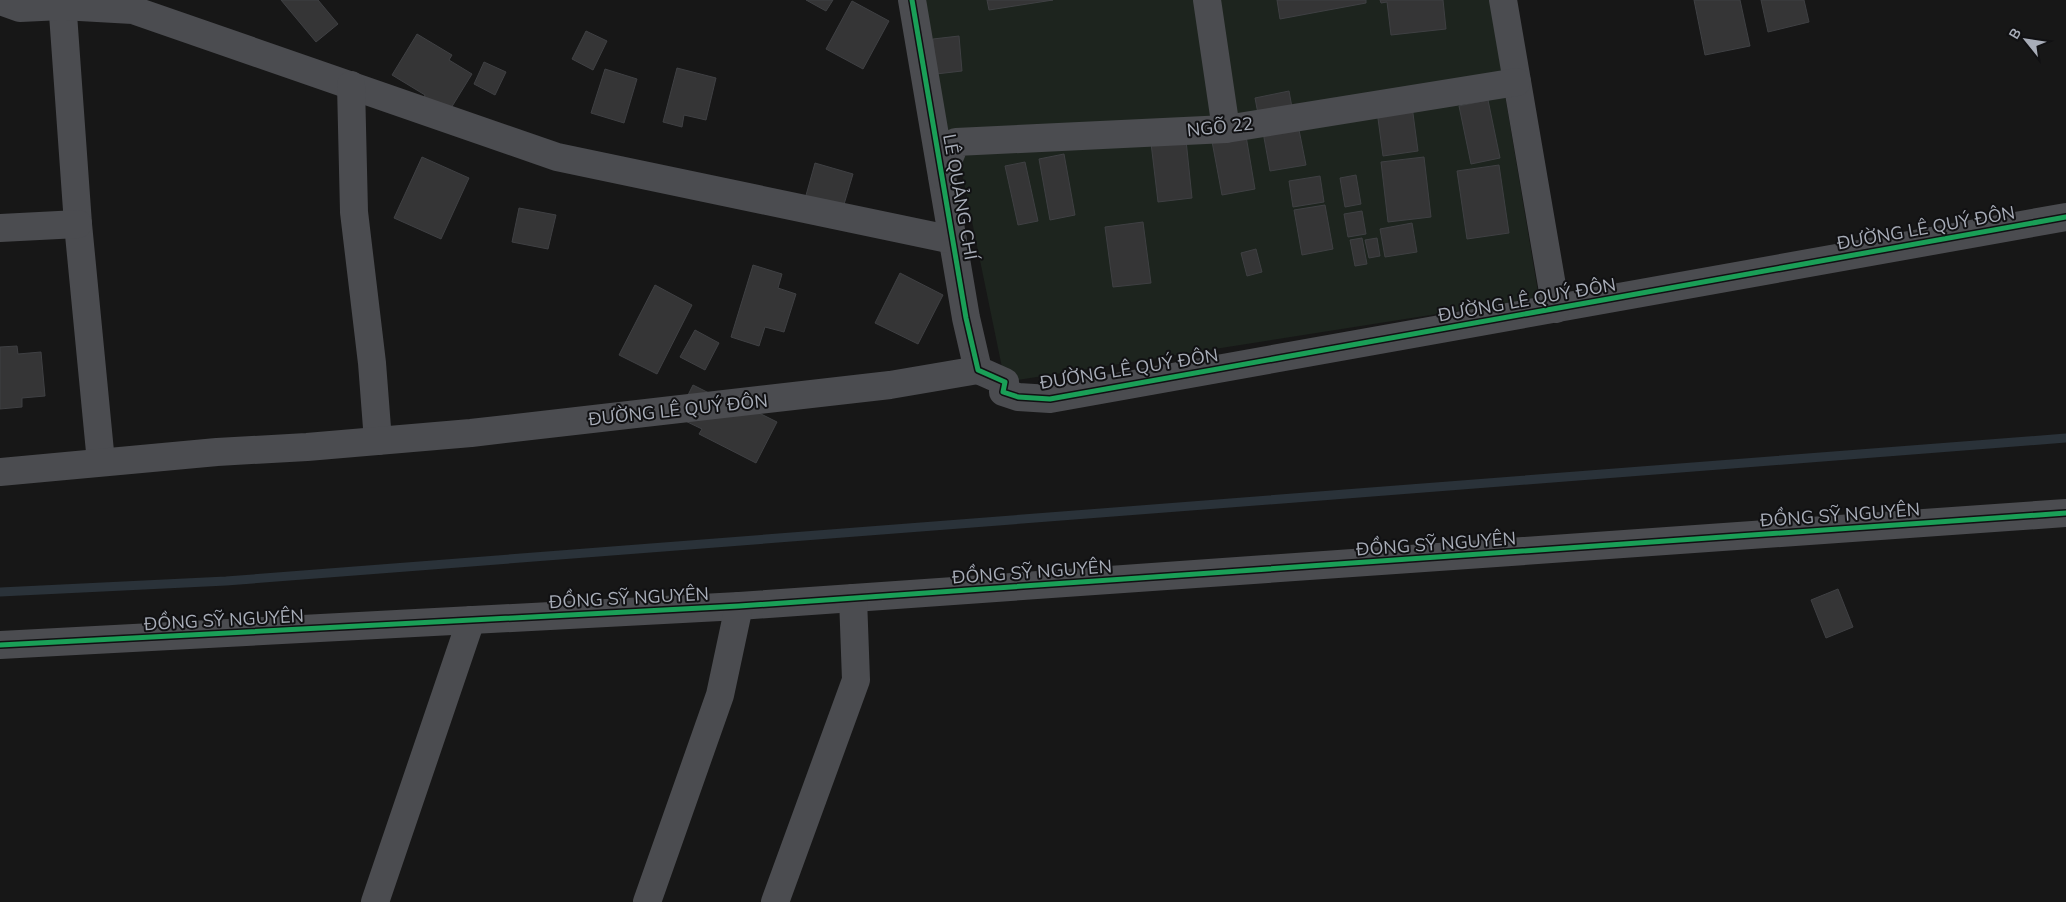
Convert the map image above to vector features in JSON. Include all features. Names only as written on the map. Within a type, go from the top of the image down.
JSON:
[{"type":"street","points":[[0,0],[20,8],[65,2],[133,10],[557,157],[953,240]]},
{"type":"street","name":"LÊ QUẢNG CHÍ","points":[[912,0],[966,318],[978,370]]},
{"type":"street","points":[[1207,0],[1226,129]]},
{"type":"street","points":[[1503,0],[1556,309]]},
{"type":"street","points":[[65,2],[78,224],[101,462]]},
{"type":"street","name":"NGÕ 22","points":[[942,175],[956,142],[1226,129],[1517,82]]},
{"type":"street","points":[[350,85],[354,212],[372,363],[378,441]]},
{"type":"street","name":"ĐƯỜNG LÊ QUÝ ĐÔN","points":[[0,472],[217,452],[471,433],[828,393],[978,370],[1005,382],[1003,392],[1018,397],[1050,399],[2066,217]]},
{"type":"street","points":[[0,228],[78,224]]},
{"type":"street","name":"ĐỒNG SỸ NGUYÊN","points":[[0,645],[739,606],[2066,513]]},
{"type":"street","points":[[775,902],[856,680],[853,598]]},
{"type":"street","points":[[647,902],[720,695],[739,606]]},
{"type":"street","points":[[375,902],[471,620]]},
{"type":"shaded area","points":[[912,0],[1495,0],[1505,95],[1539,298],[1005,382],[960,163],[941,166]]},
{"type":"building","points":[[281,0],[318,0],[338,24],[316,42]]},
{"type":"building","points":[[806,0],[833,0],[826,11]]},
{"type":"building","points":[[987,0],[1053,0],[989,10]]},
{"type":"building","points":[[1277,0],[1366,0],[1366,3],[1280,19]]},
{"type":"building","points":[[1380,0],[1443,0],[1446,29],[1391,35],[1387,2],[1381,3]]},
{"type":"building","points":[[1694,0],[1740,0],[1750,46],[1705,55]]},
{"type":"building","points":[[1761,0],[1804,0],[1809,22],[1768,32]]},
{"type":"building","points":[[852,1],[889,21],[863,69],[826,49]]},
{"type":"building","points":[[586,31],[607,41],[593,70],[572,59]]},
{"type":"building","points":[[417,34],[452,55],[449,60],[472,74],[448,113],[423,99],[425,95],[392,75]]},
{"type":"building","points":[[959,36],[962,71],[936,74],[933,39]]},
{"type":"building","points":[[484,62],[506,72],[495,95],[474,84]]},
{"type":"building","points":[[677,68],[716,78],[706,120],[684,115],[682,127],[663,122]]},
{"type":"building","points":[[605,69],[637,79],[624,123],[591,113]]},
{"type":"building","points":[[1289,91],[1293,113],[1259,119],[1255,98]]},
{"type":"building","points":[[1488,100],[1500,158],[1471,164],[1459,106]]},
{"type":"building","points":[[1412,106],[1418,151],[1383,156],[1377,111]]},
{"type":"building","points":[[1298,125],[1306,165],[1270,171],[1263,132]]},
{"type":"building","points":[[1245,130],[1255,189],[1222,195],[1211,136]]},
{"type":"building","points":[[1186,140],[1192,198],[1158,202],[1151,143]]},
{"type":"building","points":[[1064,154],[1075,215],[1050,220],[1039,159]]},
{"type":"building","points":[[422,157],[469,178],[441,239],[394,218]]},
{"type":"building","points":[[1424,157],[1431,217],[1388,222],[1381,162]]},
{"type":"building","points":[[1025,162],[1038,221],[1018,225],[1005,166]]},
{"type":"building","points":[[815,163],[853,174],[837,228],[800,217]]},
{"type":"building","points":[[1499,165],[1509,233],[1467,239],[1457,171]]},
{"type":"building","points":[[1356,175],[1361,204],[1345,207],[1340,178]]},
{"type":"building","points":[[1320,176],[1324,202],[1293,207],[1289,181]]},
{"type":"building","points":[[1325,205],[1333,249],[1302,255],[1294,210]]},
{"type":"building","points":[[519,208],[556,215],[548,249],[512,242]]},
{"type":"building","points":[[1362,211],[1366,234],[1348,237],[1344,214]]},
{"type":"building","points":[[1143,222],[1151,283],[1113,287],[1105,227]]},
{"type":"building","points":[[1412,223],[1417,252],[1385,257],[1380,229]]},
{"type":"building","points":[[1362,238],[1367,264],[1355,266],[1350,240]]},
{"type":"building","points":[[1377,238],[1380,256],[1369,258],[1365,240]]},
{"type":"building","points":[[1256,249],[1262,272],[1247,276],[1241,253]]},
{"type":"building","points":[[753,265],[782,274],[778,288],[796,294],[784,332],[765,327],[759,346],[731,337]]},
{"type":"building","points":[[900,273],[943,295],[918,344],[875,323]]},
{"type":"building","points":[[655,285],[692,305],[657,374],[619,355]]},
{"type":"building","points":[[695,330],[719,343],[705,370],[680,357]]},
{"type":"building","points":[[17,346],[18,354],[41,352],[45,396],[22,398],[22,407],[0,409],[0,347]]},
{"type":"building","points":[[693,385],[721,399],[723,395],[777,422],[756,463],[699,434],[702,429],[677,417]]},
{"type":"building","points":[[1838,589],[1853,627],[1826,638],[1811,600]]},
{"type":"waterway","points":[[0,592],[226,581],[2066,438]]},
{"type":"cycle path","points":[[912,0],[966,318],[978,370],[1005,382],[1003,392],[1018,397],[1050,399],[2066,217]]},
{"type":"cycle path","points":[[0,645],[739,606],[2066,513]]}]
